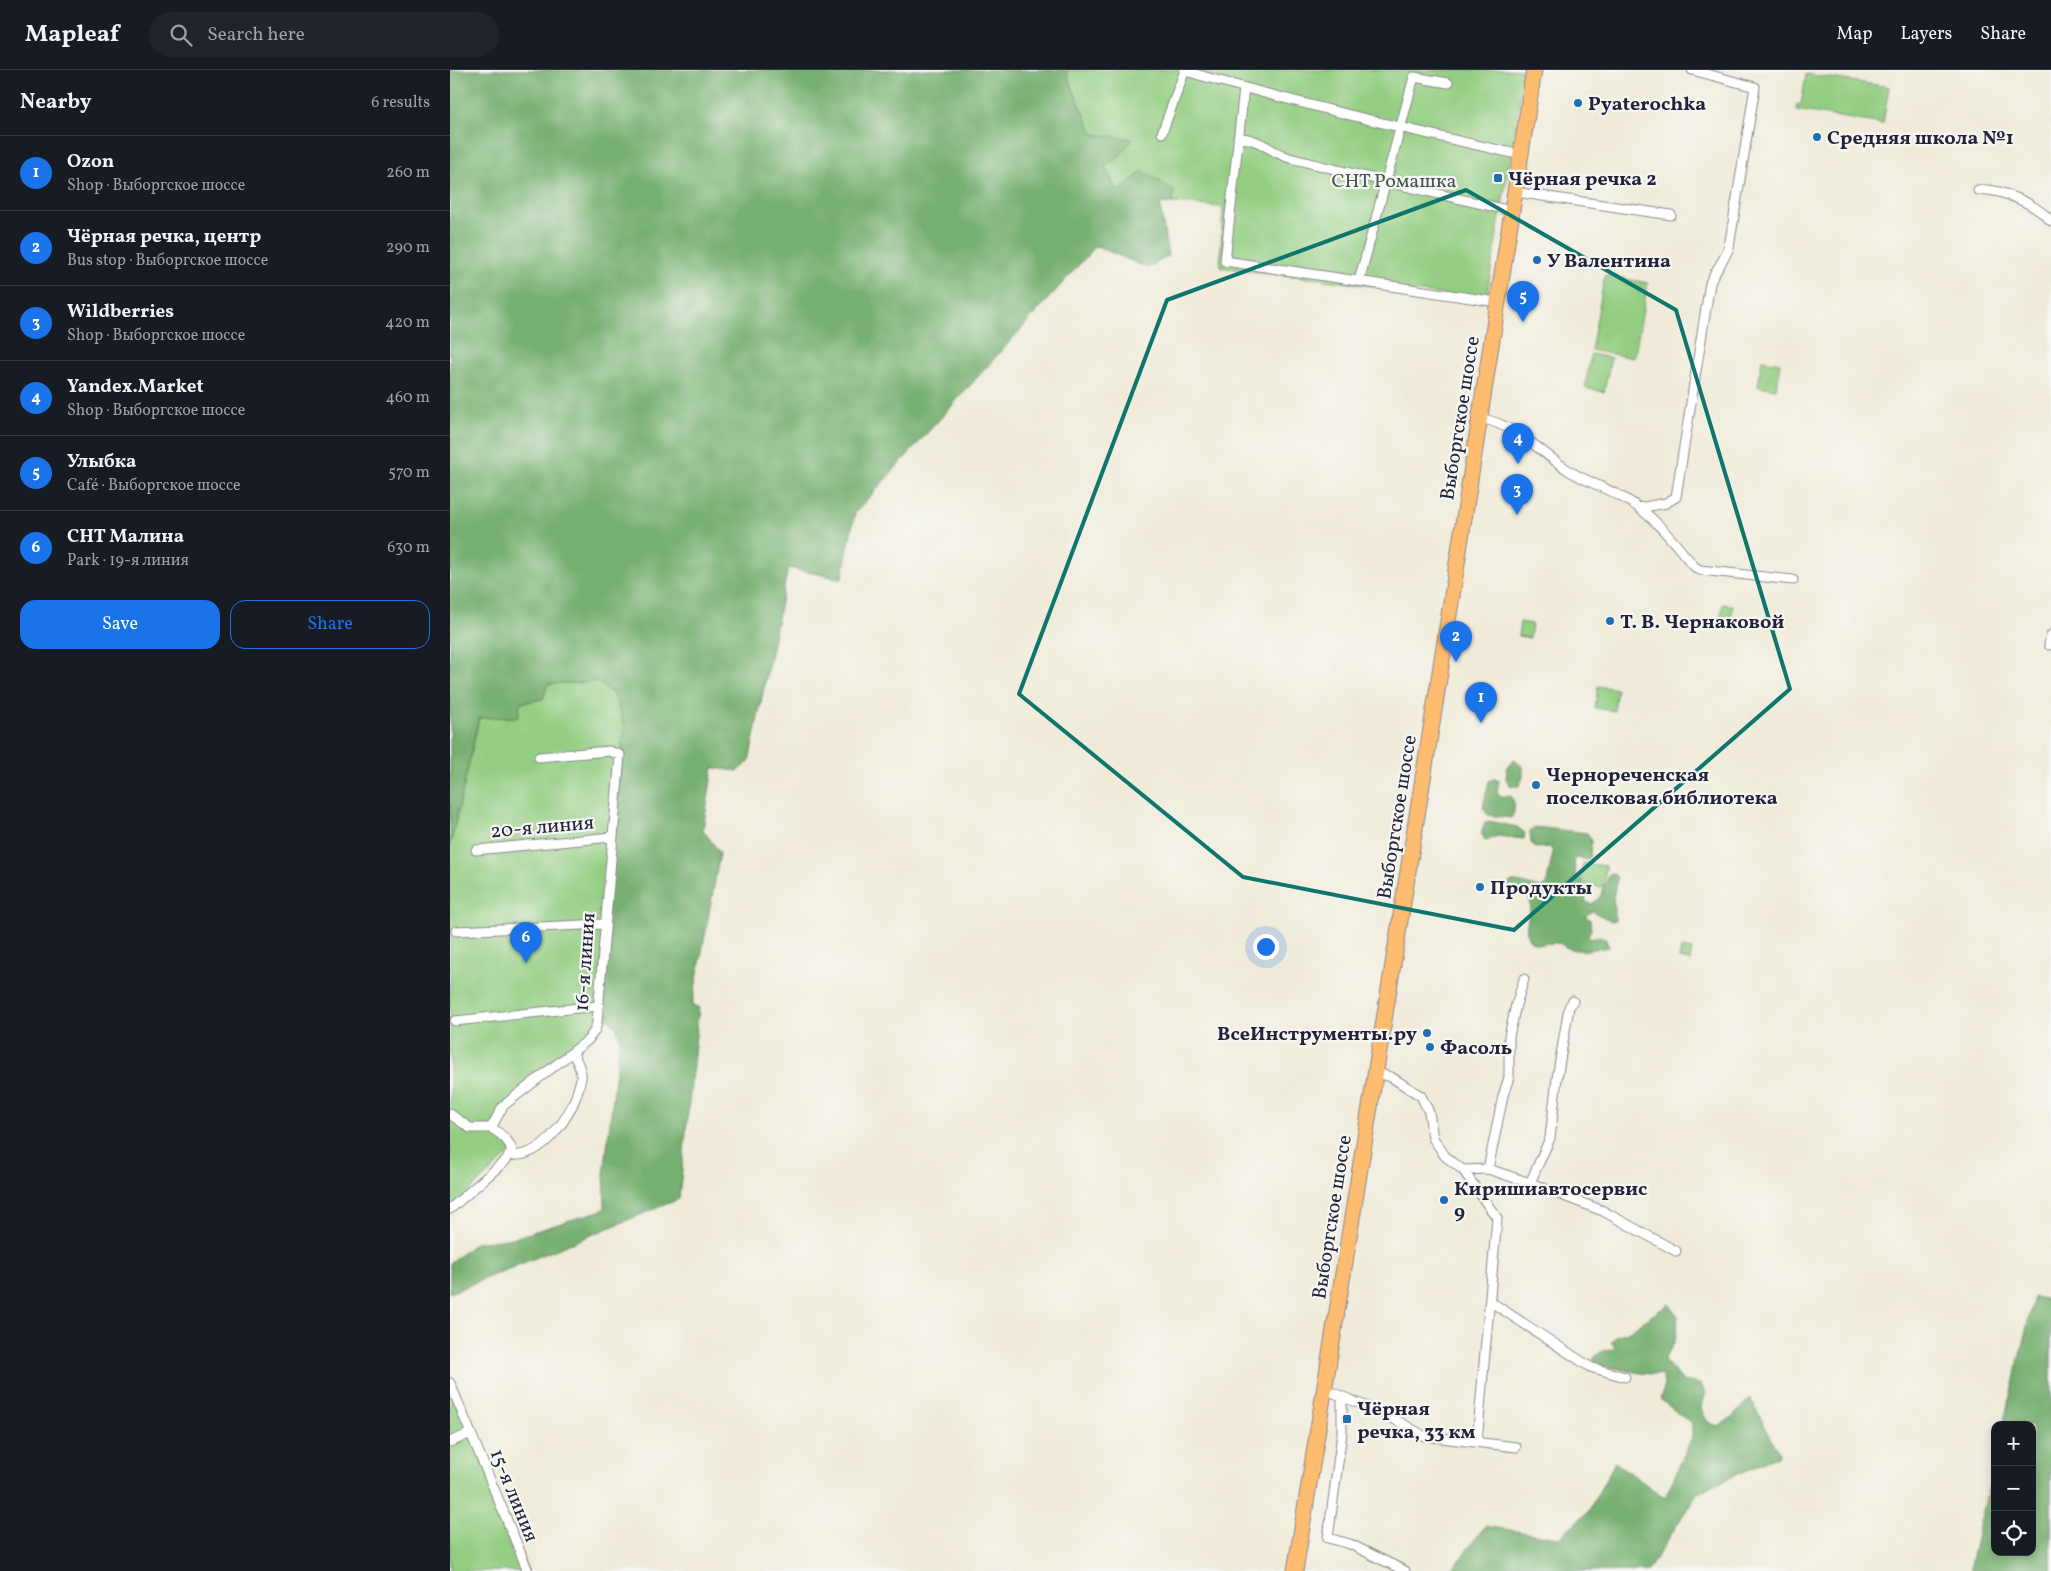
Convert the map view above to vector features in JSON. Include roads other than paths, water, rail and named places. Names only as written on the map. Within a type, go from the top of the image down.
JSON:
[{"type":"main road","name":"Выборгское шоссе","points":[[1295,1571],[1534,70]]},
{"type":"street","points":[[1162,132],[1185,70],[1244,88],[1400,128],[1521,155]]},
{"type":"street","points":[[1639,508],[1676,498],[1710,283],[1713,275],[1725,259],[1729,247],[1756,87],[1698,71]]},
{"type":"street","points":[[1360,281],[1414,77],[1448,84]]},
{"type":"street","points":[[1244,88],[1225,261],[1497,302]]},
{"type":"street","points":[[1238,138],[1251,138],[1284,156],[1386,183],[1512,211]]},
{"type":"street","points":[[1978,190],[1985,189],[2023,200],[2045,214],[2051,221]]},
{"type":"street","points":[[1515,192],[1671,215]]},
{"type":"street","points":[[1480,418],[1494,421],[1518,432],[1567,470],[1587,482],[1620,496],[1639,508],[1700,570],[1793,580]]},
{"type":"street","points":[[2049,646],[2051,635]]},
{"type":"street","name":"16-я линия","points":[[491,1128],[503,1106],[588,1040],[595,1030],[601,984],[604,924],[620,755],[609,751],[539,757]]},
{"type":"street","name":"20-я линия","points":[[476,850],[612,838]]},
{"type":"street","points":[[456,931],[604,924]]},
{"type":"street","points":[[1488,1169],[1508,1076],[1509,1036],[1524,979]]},
{"type":"street","points":[[1530,1183],[1550,1138],[1557,1078],[1569,1007],[1573,1001]]},
{"type":"street","points":[[455,1021],[598,1006]]},
{"type":"street","points":[[510,1155],[520,1156],[541,1144],[554,1134],[564,1122],[576,1099],[581,1074],[572,1052]]},
{"type":"street","points":[[1374,1072],[1391,1077],[1421,1096],[1430,1112],[1434,1138],[1445,1156],[1463,1170],[1497,1218],[1491,1302],[1480,1390],[1477,1442]]},
{"type":"street","points":[[450,1114],[470,1128],[491,1128],[511,1146],[512,1151],[506,1160],[450,1209]]},
{"type":"street","points":[[1463,1170],[1488,1169],[1530,1183],[1602,1211],[1676,1251]]},
{"type":"street","points":[[1491,1302],[1590,1367],[1626,1377]]},
{"type":"street","points":[[450,1383],[471,1433],[450,1442]]},
{"type":"street","points":[[1324,1389],[1387,1415],[1424,1436],[1516,1447]]},
{"type":"street","points":[[1342,1397],[1342,1433],[1328,1538],[1350,1544],[1405,1571]]},
{"type":"street","name":"15-я линия","points":[[471,1433],[528,1571]]},
{"type":"place","name":"Pyaterochka","points":[[1578,103]]},
{"type":"place","name":"Средняя школа №1","points":[[1817,137]]},
{"type":"place","name":"Чёрная речка 2","points":[[1498,178]]},
{"type":"place","name":"У Валентина","points":[[1537,260]]},
{"type":"place","name":"Улыбка","points":[[1523,322]]},
{"type":"place","name":"Yandex.Market","points":[[1518,464]]},
{"type":"place","name":"Wildberries","points":[[1517,515]]},
{"type":"place","name":"Т. В. Чернаковой","points":[[1610,621]]},
{"type":"place","name":"Чёрная речка, центр","points":[[1456,662]]},
{"type":"place","name":"Ozon","points":[[1481,723]]},
{"type":"place","name":"Чернореченская поселковая библиотека","points":[[1536,785]]},
{"type":"place","name":"Продукты","points":[[1480,887]]},
{"type":"place","name":"СНТ Малина","points":[[526,963]]},
{"type":"place","name":"ВсеИнструменты.ру","points":[[1427,1033]]},
{"type":"place","name":"Фасоль","points":[[1430,1047]]},
{"type":"place","name":"Киришиавтосервис 9","points":[[1444,1200]]},
{"type":"place","name":"Чёрная речка, 33 км","points":[[1347,1419]]},
{"type":"park label","name":"СНТ Ромашка","points":[[1394,180]]}]
